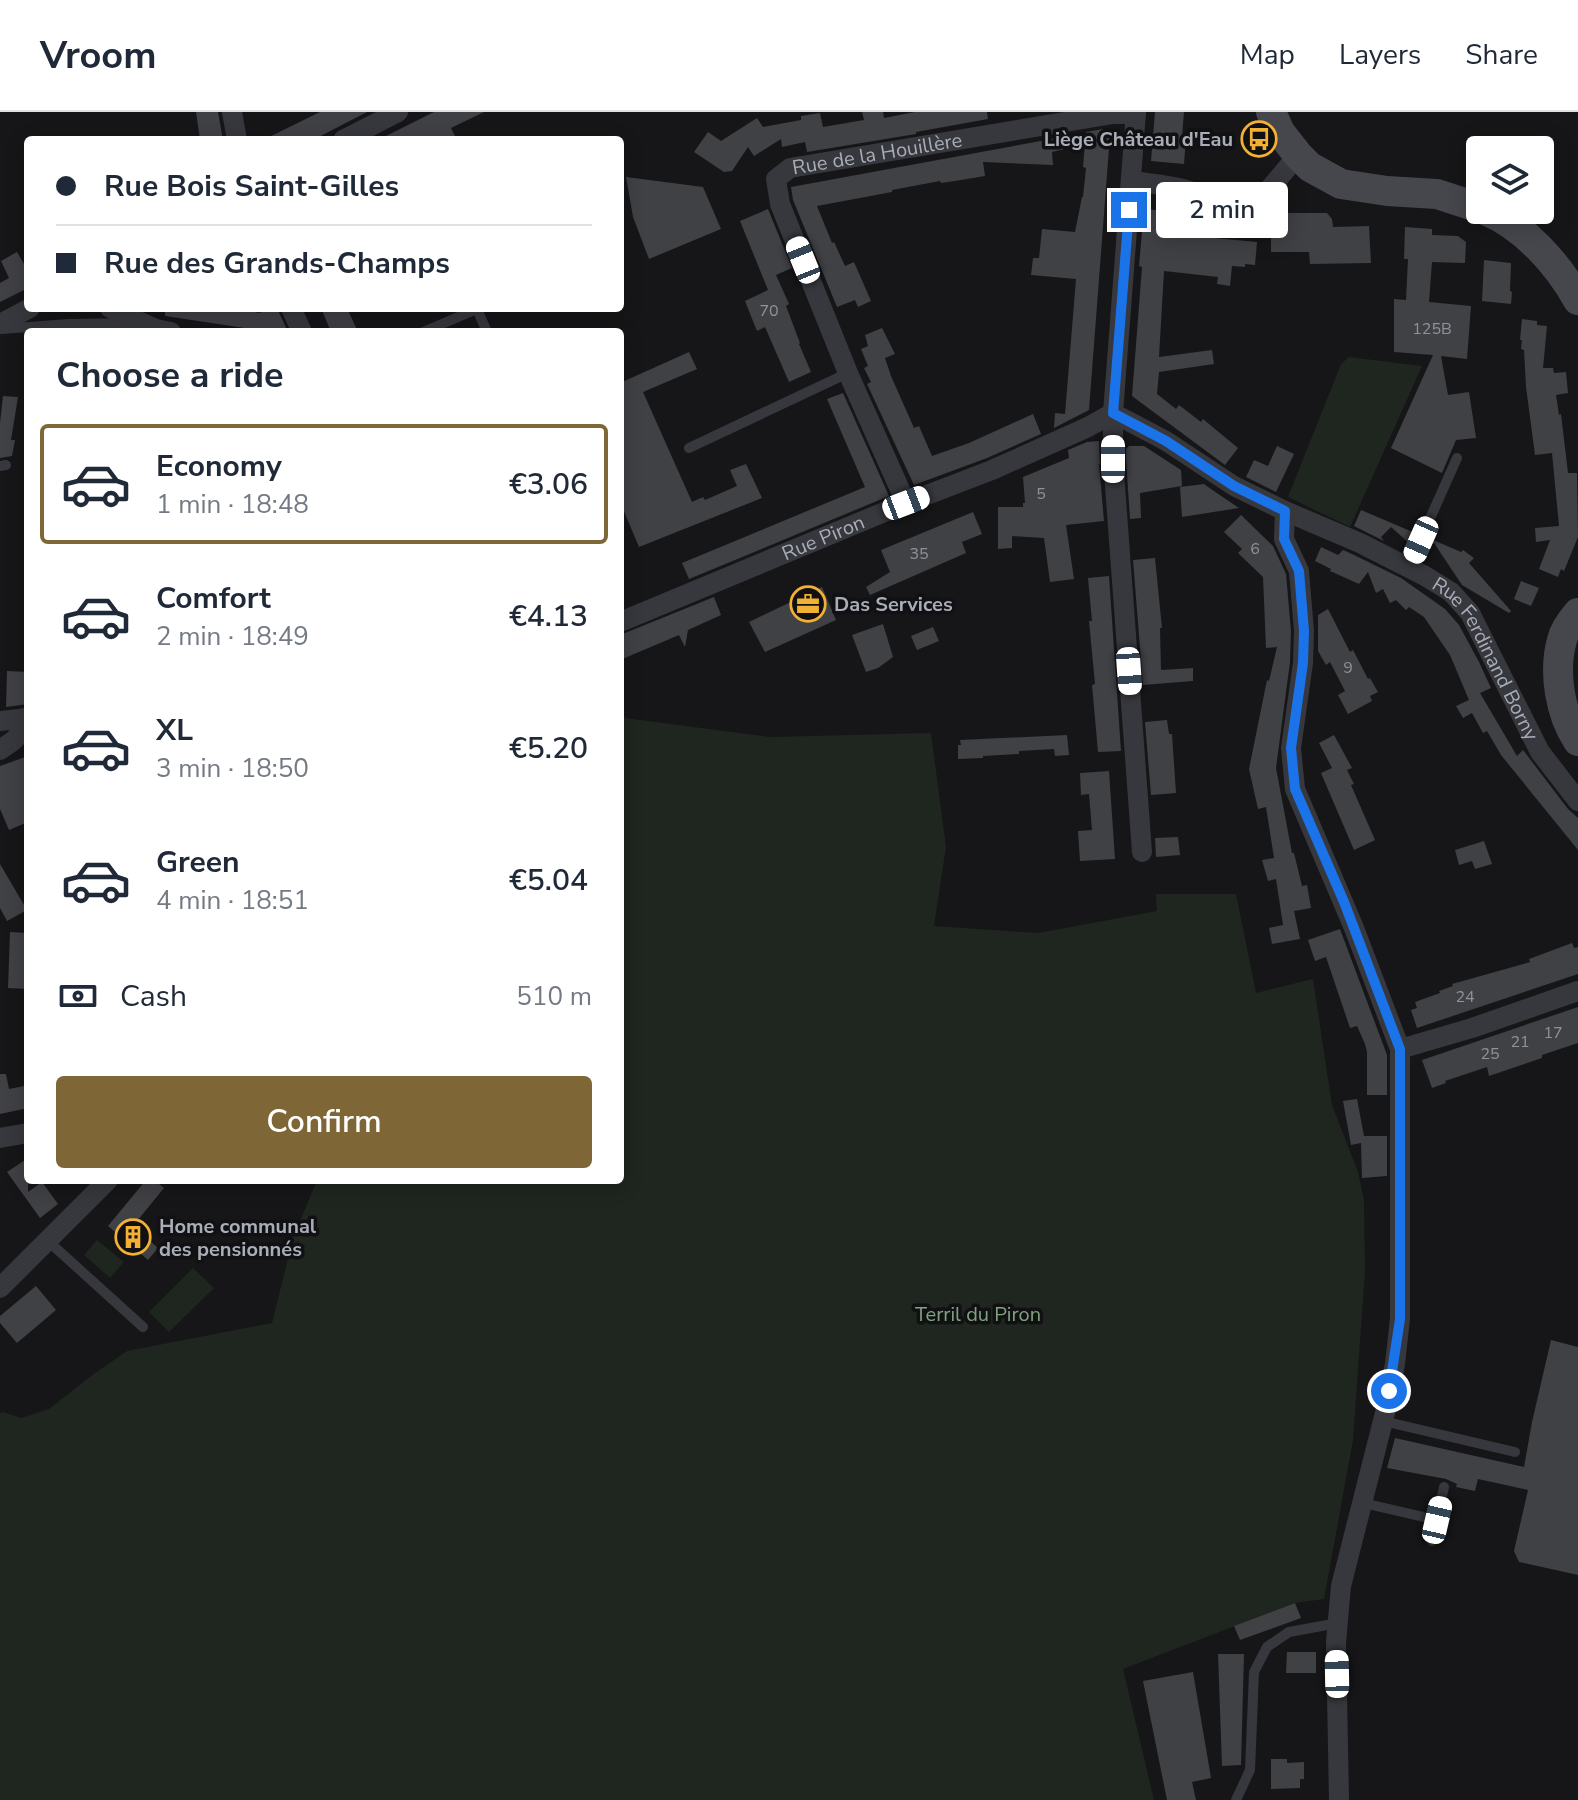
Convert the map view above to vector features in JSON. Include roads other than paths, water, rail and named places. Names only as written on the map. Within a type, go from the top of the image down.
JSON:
[{"type":"street","points":[[232,112],[236,136]]},
{"type":"street","points":[[351,136],[398,112]]},
{"type":"street","points":[[1271,112],[1280,132],[1298,155],[1310,167],[1341,184],[1437,194],[1466,204]]},
{"type":"street","points":[[1136,113],[1113,413],[1113,459],[1142,852]]},
{"type":"street","name":"Rue de la Houillère","points":[[906,503],[848,373],[780,204],[776,179],[790,168],[1113,114],[1136,113]]},
{"type":"street","points":[[1131,181],[1176,186],[1230,209],[1249,210],[1298,155]]},
{"type":"street","points":[[1507,224],[1544,252],[1566,278],[1578,300]]},
{"type":"street","points":[[0,326],[24,312]]},
{"type":"street","name":"Rue Piron","points":[[624,620],[992,470],[1113,413]]},
{"type":"street","name":"Rue Ferdinand Borny","points":[[1113,413],[1166,441],[1234,486],[1360,543],[1451,592],[1470,613],[1531,737],[1578,801]]},
{"type":"street","points":[[1285,511],[1284,539],[1299,571],[1304,631],[1303,663],[1291,748],[1295,789],[1349,915],[1400,1049],[1400,1319],[1395,1364],[1383,1421],[1341,1586],[1336,1642],[1339,1800]]},
{"type":"street","points":[[1578,613],[1562,638],[1559,678],[1568,724],[1578,741]]},
{"type":"street","points":[[0,721],[24,718]]},
{"type":"street","points":[[0,750],[24,730]]},
{"type":"street","points":[[1400,1049],[1578,991]]},
{"type":"street","points":[[0,1138],[24,1134]]},
{"type":"street","points":[[0,1288],[104,1184]]},
{"type":"lane","points":[[432,328],[470,312]]},
{"type":"lane","points":[[0,326],[69,324],[142,315]]},
{"type":"lane","points":[[689,448],[848,373]]},
{"type":"lane","points":[[1408,568],[1457,458]]},
{"type":"lane","points":[[48,1241],[143,1327]]},
{"type":"lane","points":[[1383,1421],[1515,1452]]},
{"type":"lane","points":[[1432,1541],[1444,1487]]},
{"type":"lane","points":[[1363,1503],[1437,1520]]},
{"type":"lane","points":[[1236,1800],[1250,1770],[1254,1672],[1267,1647],[1289,1632],[1338,1623]]},
{"type":"place","name":"Liège Château d'Eau","points":[[1259,139]]},
{"type":"place","name":"Das Services","points":[[808,604]]},
{"type":"place","name":"Home communal des pensionnés","points":[[133,1237]]},
{"type":"park label","name":"Terril du Piron","points":[[978,1314]]}]
